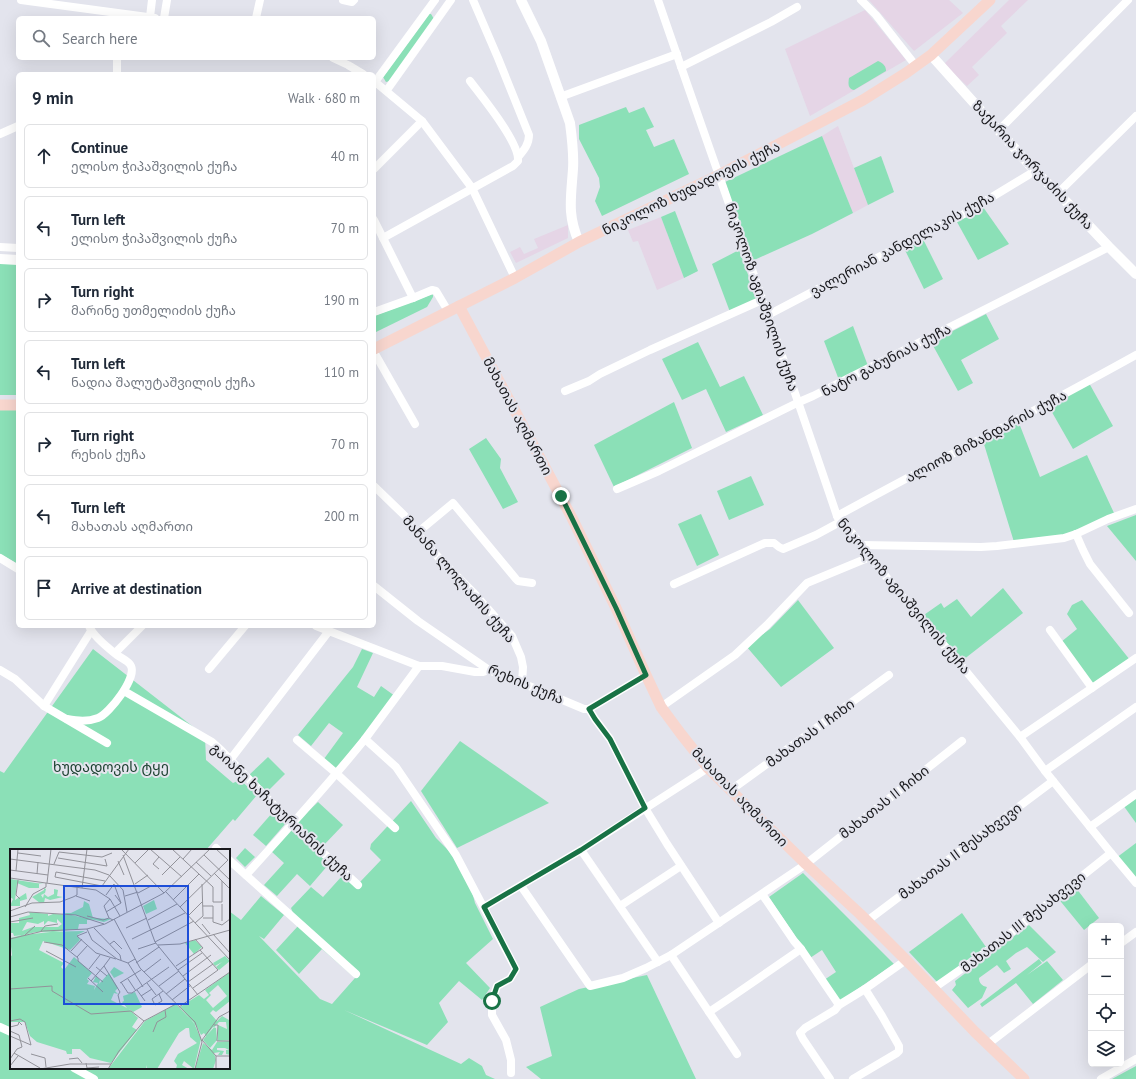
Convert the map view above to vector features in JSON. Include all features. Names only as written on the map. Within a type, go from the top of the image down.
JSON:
[{"type":"main road","name":"ნიკოლოზ ხუდადოვის ქუჩა","points":[[376,350],[448,311],[515,278],[579,242],[719,175],[856,104],[931,55],[990,0]]},
{"type":"main road","name":"მახათას აღმართი","points":[[459,306],[572,518],[622,620],[661,706],[697,756],[806,864],[867,921],[1024,1079]]},
{"type":"main road","points":[[0,405],[16,405]]},
{"type":"street","points":[[21,0],[117,16]]},
{"type":"street","points":[[152,0],[153,16]]},
{"type":"street","points":[[164,16],[167,0]]},
{"type":"street","points":[[256,16],[260,0]]},
{"type":"street","points":[[344,0],[352,2],[354,0]]},
{"type":"street","points":[[376,80],[435,0]]},
{"type":"street","points":[[386,90],[451,0]]},
{"type":"street","points":[[383,238],[513,166],[518,161],[519,156],[528,141],[528,135],[498,58],[473,0]]},
{"type":"street","points":[[521,0],[541,41],[570,123],[573,168],[570,214],[575,234],[579,242]]},
{"type":"street","name":"ნიკოლოზ აგიაშვილის ქუჩა","points":[[658,0],[799,402],[838,519],[852,533],[921,620],[1020,737],[1090,828],[1136,883]]},
{"type":"street","points":[[861,0],[876,15],[916,66]]},
{"type":"street","points":[[999,130],[1128,0]]},
{"type":"street","points":[[681,67],[771,22],[797,7]]},
{"type":"street","points":[[560,97],[677,54]]},
{"type":"street","name":"ზაქარია ჯორჯაძის ქუჩა","points":[[931,55],[1035,171],[1136,274]]},
{"type":"street","points":[[117,60],[117,72]]},
{"type":"street","points":[[337,60],[360,72]]},
{"type":"street","points":[[376,82],[422,121],[472,188],[515,278]]},
{"type":"street","points":[[470,82],[498,118],[515,146],[519,156]]},
{"type":"street","points":[[1058,193],[1136,116]]},
{"type":"street","points":[[376,167],[422,121]]},
{"type":"street","points":[[0,134],[16,127]]},
{"type":"street","name":"ვალერიან კანდელაკის ქუჩა","points":[[768,315],[964,214],[1035,171]]},
{"type":"street","points":[[376,224],[413,298]]},
{"type":"street","points":[[0,247],[16,248]]},
{"type":"street","name":"ნატო გაბუნიას ქუჩა","points":[[618,489],[659,471],[820,393],[1109,248]]},
{"type":"street","points":[[0,259],[16,260]]},
{"type":"street","points":[[376,311],[432,290],[436,291],[448,311]]},
{"type":"street","points":[[565,390],[589,381],[600,374],[650,350],[762,300]]},
{"type":"street","points":[[376,355],[415,424]]},
{"type":"street","name":"ალიოზ მიზანდარის ქუჩა","points":[[674,584],[765,543],[774,543],[783,549],[816,535],[838,519],[1136,355]]},
{"type":"street","name":"მანანა ლოლაძის ქუჩა","points":[[376,488],[406,517],[417,533],[439,558],[473,592],[512,636],[521,657],[523,667],[522,683]]},
{"type":"street","points":[[417,533],[453,503],[516,579],[518,581],[532,583]]},
{"type":"street","points":[[861,545],[981,547],[1064,538],[1136,509]]},
{"type":"street","points":[[1076,534],[1090,564],[1130,613]]},
{"type":"street","points":[[661,706],[735,655],[767,625],[807,583],[870,557]]},
{"type":"street","points":[[0,558],[16,569]]},
{"type":"street","name":"რეხის ქუჩა","points":[[376,588],[418,620],[489,670],[508,679],[589,709]]},
{"type":"street","points":[[115,653],[140,628]]},
{"type":"street","points":[[209,669],[243,628]]},
{"type":"street","points":[[321,628],[419,666],[442,666],[475,672],[489,670]]},
{"type":"street","points":[[44,706],[90,629],[115,653],[130,664],[133,669],[131,677],[124,691],[111,708],[100,718],[85,721],[67,719]]},
{"type":"street","points":[[1050,630],[1092,688]]},
{"type":"street","points":[[230,760],[329,631]]},
{"type":"street","points":[[1020,737],[1136,658]]},
{"type":"street","points":[[246,875],[337,774],[419,666]]},
{"type":"street","points":[[0,670],[15,679],[44,706],[106,743]]},
{"type":"street","points":[[646,675],[589,709],[612,743],[645,808],[666,844],[719,923]]},
{"type":"street","name":"მახათას I ჩიხი","points":[[731,790],[889,675]]},
{"type":"street","name":"გაიანე ხაჩატურიანის ქუჩა","points":[[124,691],[212,742],[292,824],[358,884]]},
{"type":"street","points":[[1045,771],[1136,707]]},
{"type":"street","points":[[365,739],[396,767],[456,855],[516,969],[510,979],[497,986],[492,1001],[492,1015],[506,1040],[512,1060],[512,1073]]},
{"type":"street","points":[[297,740],[337,774],[395,828]]},
{"type":"street","name":"მახათას II ჩიხი","points":[[521,886],[590,986],[623,978],[671,955],[806,864],[962,741]]},
{"type":"street","points":[[484,907],[581,850],[708,768]]},
{"type":"street","name":"მახათას II შესახვევი","points":[[867,921],[1053,781]]},
{"type":"street","points":[[1090,828],[1136,794]]},
{"type":"street","points":[[581,850],[658,962]]},
{"type":"street","name":"მახათას III შესახვევი","points":[[934,988],[997,944],[1111,854]]},
{"type":"street","points":[[230,861],[356,974]]},
{"type":"street","points":[[620,906],[681,866]]},
{"type":"street","points":[[762,894],[839,1005]]},
{"type":"street","points":[[1124,941],[1136,932]]},
{"type":"street","points":[[709,1012],[801,949]]},
{"type":"street","points":[[671,955],[737,1054]]},
{"type":"street","points":[[830,1079],[800,1033],[802,1030],[835,1010],[839,1005],[865,989],[906,960]]},
{"type":"street","points":[[988,1044],[1088,967]]},
{"type":"street","points":[[853,1079],[897,1053],[899,1050],[899,1046],[865,989]]},
{"type":"street","points":[[0,1026],[10,1031]]},
{"type":"street","points":[[1101,1079],[1136,1059]]},
{"type":"street","points":[[76,1069],[94,1079]]},
{"type":"shaded area","points":[[869,0],[949,0],[963,13],[914,51]]},
{"type":"shaded area","points":[[1009,0],[1028,0],[1001,26],[1007,33],[972,67],[979,75],[967,86],[944,64]]},
{"type":"shaded area","points":[[865,10],[906,60],[810,116],[785,49]]},
{"type":"shaded area","points":[[838,126],[868,205],[853,213],[822,136]]},
{"type":"shaded area","points":[[661,217],[684,278],[657,290],[638,241],[633,242],[628,230]]},
{"type":"shaded area","points":[[568,225],[568,238],[516,263],[510,252],[520,247],[524,254],[538,248],[534,239]]},
{"type":"green space","points":[[429,14],[431,14],[434,19],[390,81],[386,82],[383,77]]},
{"type":"green space","points":[[878,61],[884,65],[886,71],[854,90],[851,89],[849,78]]},
{"type":"green space","points":[[626,107],[629,113],[644,107],[654,127],[646,130],[654,147],[674,139],[689,174],[602,216],[595,201],[600,187],[599,178],[579,139],[579,125]]},
{"type":"green space","points":[[822,136],[853,213],[812,234],[752,261],[725,182]]},
{"type":"green space","points":[[881,156],[894,192],[868,205],[854,168]]},
{"type":"green space","points":[[983,207],[1009,244],[978,260],[957,222]]},
{"type":"green space","points":[[675,211],[698,271],[684,278],[661,217]]},
{"type":"green space","points":[[923,239],[943,279],[924,289],[904,248]]},
{"type":"green space","points":[[739,250],[757,299],[730,312],[712,264]]},
{"type":"green space","points":[[0,263],[16,264],[16,395],[0,395]]},
{"type":"green space","points":[[433,294],[433,297],[427,307],[376,332],[376,315]]},
{"type":"green space","points":[[986,314],[999,339],[961,360],[973,383],[958,391],[931,342]]},
{"type":"green space","points":[[853,326],[868,366],[839,380],[824,341]]},
{"type":"green space","points":[[698,342],[720,387],[744,376],[763,415],[726,432],[706,389],[682,400],[662,359]]},
{"type":"green space","points":[[1089,383],[1113,426],[1073,449],[1049,407]]},
{"type":"green space","points":[[674,402],[692,448],[614,487],[594,445]]},
{"type":"green space","points":[[0,408],[16,409],[16,563],[0,554]]},
{"type":"green space","points":[[1019,423],[1040,477],[1087,455],[1114,513],[1066,536],[1014,542],[983,441]]},
{"type":"green space","points":[[486,438],[501,459],[500,468],[518,502],[503,509],[469,449]]},
{"type":"green space","points":[[751,476],[764,505],[729,520],[717,491]]},
{"type":"green space","points":[[701,514],[719,555],[697,566],[678,524]]},
{"type":"green space","points":[[1136,515],[1136,561],[1107,526]]},
{"type":"green space","points":[[1003,588],[1023,613],[963,660],[921,617],[941,603],[944,608],[957,599],[971,617]]},
{"type":"green space","points":[[798,600],[834,648],[781,687],[746,646],[770,629]]},
{"type":"green space","points":[[1082,600],[1130,660],[1092,684],[1061,642],[1077,629],[1067,614],[1072,605]]},
{"type":"green space","name":"ხუდადოვის ტყე","points":[[93,649],[205,736],[206,760],[233,783],[240,780],[257,795],[235,821],[233,819],[207,849],[10,849],[10,1069],[230,1069],[230,912],[241,920],[261,896],[284,915],[264,939],[259,936],[320,999],[332,1004],[355,978],[322,949],[299,974],[276,950],[298,926],[291,908],[311,887],[323,897],[342,876],[360,882],[381,860],[370,849],[371,844],[411,801],[436,838],[455,857],[470,884],[475,903],[493,939],[466,963],[490,988],[482,1000],[459,981],[439,1003],[448,1022],[427,1045],[344,1010],[461,1064],[469,1058],[482,1066],[486,1075],[495,1079],[0,1079],[0,771],[4,773]]},
{"type":"green space","points":[[362,649],[373,653],[357,687],[374,697],[381,686],[395,696],[333,773],[321,763],[343,733],[329,723],[311,746],[298,735],[353,667]]},
{"type":"green space","points":[[460,741],[549,803],[457,848],[421,791]]},
{"type":"green space","points":[[268,757],[285,774],[266,793],[248,776]]},
{"type":"green space","points":[[1136,796],[1136,823],[1123,805]]},
{"type":"green space","points":[[318,802],[343,825],[322,847],[295,824]]},
{"type":"green space","points":[[273,812],[286,823],[266,846],[253,835]]},
{"type":"green space","points":[[290,829],[329,864],[310,886],[297,874],[277,896],[264,885],[284,863],[271,851]]},
{"type":"green space","points":[[1136,843],[1136,879],[1116,858]]},
{"type":"green space","points":[[245,848],[255,857],[245,867],[236,858]]},
{"type":"green space","points":[[803,873],[894,964],[840,1001],[824,980],[836,972],[822,950],[810,958],[769,897]]},
{"type":"green space","points":[[1073,884],[1099,918],[1093,923],[1088,923],[1088,927],[1084,930],[1057,897]]},
{"type":"green space","points":[[962,913],[986,947],[938,983],[909,952]]},
{"type":"green space","points":[[1029,925],[1056,952],[1043,962],[1027,947],[1006,961],[1011,969],[1004,973],[997,965],[979,978],[981,984],[987,987],[982,998],[968,1008],[952,990],[956,985],[955,981]]},
{"type":"green space","points":[[1039,959],[1042,963],[1027,975],[1047,961],[1063,980],[1033,1004],[1016,983],[982,1007],[980,1004]]},
{"type":"green space","points":[[647,975],[696,1079],[541,1079],[526,1067],[552,1056],[540,1007],[579,989]]},
{"type":"green space","points":[[1136,1066],[1136,1079],[1112,1079]]},
{"type":"route","points":[[492,1001],[497,986],[510,979],[516,969],[484,907],[581,850],[645,808],[610,739],[589,709],[646,675],[630,637],[561,496]]}]
